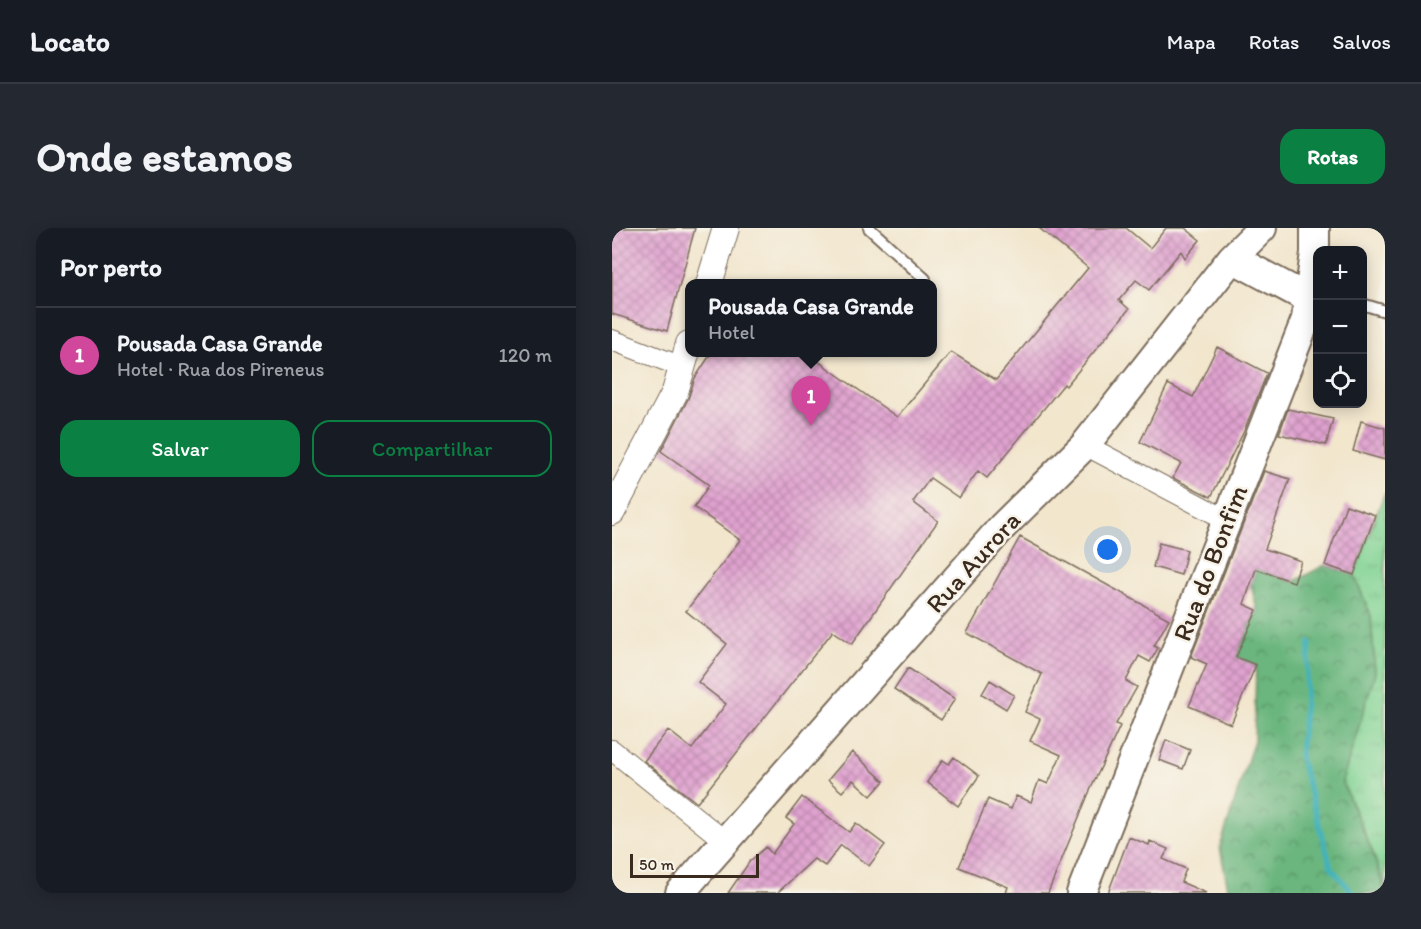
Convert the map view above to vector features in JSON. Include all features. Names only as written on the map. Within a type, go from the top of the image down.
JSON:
[{"type":"main road","name":"Rua Aurora","points":[[680,893],[1002,527],[1084,445],[1232,258],[1262,228]]},
{"type":"main road","name":"Rua do Bonfim","points":[[1082,893],[1306,319],[1312,292],[1316,253],[1315,228]]},
{"type":"main road","points":[[1232,258],[1312,292]]},
{"type":"street","points":[[711,279],[726,228]]},
{"type":"street","points":[[612,340],[685,355]]},
{"type":"street","points":[[612,513],[675,392],[685,357]]},
{"type":"street","points":[[1084,445],[1227,520]]},
{"type":"street","points":[[612,750],[726,842]]},
{"type":"lane","points":[[869,228],[925,279]]},
{"type":"lane","points":[[1367,305],[1385,311]]},
{"type":"green space","points":[[1385,492],[1385,887],[1342,781],[1375,673],[1371,616],[1354,575]]},
{"type":"green space","points":[[1325,565],[1354,575],[1371,616],[1375,673],[1342,782],[1373,853],[1385,893],[1235,893],[1228,889],[1220,847],[1254,740],[1256,666],[1236,657],[1257,610],[1251,584],[1256,569],[1293,582]]},
{"type":"building","points":[[612,228],[695,228],[667,331],[612,314]]},
{"type":"building","points":[[1039,228],[1126,228],[1150,248],[1166,228],[1185,228],[1200,240],[1185,258],[1181,251],[1149,290],[1136,280],[1119,300],[1129,309],[987,478],[978,471],[959,498],[930,478],[913,502],[938,521],[852,644],[833,631],[697,803],[644,761],[668,730],[692,749],[726,704],[698,682],[727,644],[686,611],[740,540],[694,507],[709,485],[661,451],[688,399],[695,378],[709,357],[812,357],[897,417],[951,352],[996,380],[1088,268]]},
{"type":"building","points":[[1217,347],[1267,373],[1244,431],[1211,497],[1173,478],[1181,463],[1140,442],[1168,384],[1193,397]]},
{"type":"building","points":[[1288,409],[1333,419],[1326,445],[1279,434]]},
{"type":"building","points":[[1361,421],[1385,428],[1385,460],[1353,451]]},
{"type":"building","points":[[1264,471],[1290,479],[1265,549],[1301,561],[1294,582],[1256,569],[1244,604],[1257,610],[1236,657],[1256,665],[1231,724],[1189,706],[1207,664],[1191,657]]},
{"type":"building","points":[[1346,505],[1375,515],[1354,575],[1325,565]]},
{"type":"building","points":[[1020,537],[1169,619],[1154,646],[1158,648],[1150,662],[1139,656],[1126,681],[1137,687],[1116,724],[1120,726],[1088,795],[1048,893],[1006,893],[1008,887],[959,867],[988,799],[1011,809],[1016,796],[1031,802],[1039,780],[1048,784],[1061,755],[1030,741],[1040,719],[1025,712],[1042,674],[967,633]]},
{"type":"building","points":[[1159,543],[1187,550],[1181,575],[1153,567]]},
{"type":"building","points":[[908,668],[955,699],[941,720],[894,689]]},
{"type":"building","points":[[990,680],[1014,695],[1006,709],[982,694]]},
{"type":"building","points":[[1166,740],[1190,750],[1183,769],[1159,760]]},
{"type":"building","points":[[852,752],[884,781],[871,796],[853,780],[842,792],[828,780]]},
{"type":"building","points":[[954,757],[979,776],[958,806],[927,782],[943,760],[949,764]]},
{"type":"building","points":[[802,797],[849,832],[856,823],[885,845],[869,866],[841,845],[825,866],[814,859],[777,893],[728,893],[750,861],[766,847],[772,854],[794,824],[786,818]]},
{"type":"building","points":[[1129,837],[1149,845],[1150,841],[1168,849],[1163,859],[1186,869],[1181,882],[1206,893],[1108,893]]},
{"type":"waterway","points":[[1310,642],[1300,757],[1331,867],[1353,893]]},
{"type":"place","name":"Pousada Casa Grande","points":[[811,426]]}]
